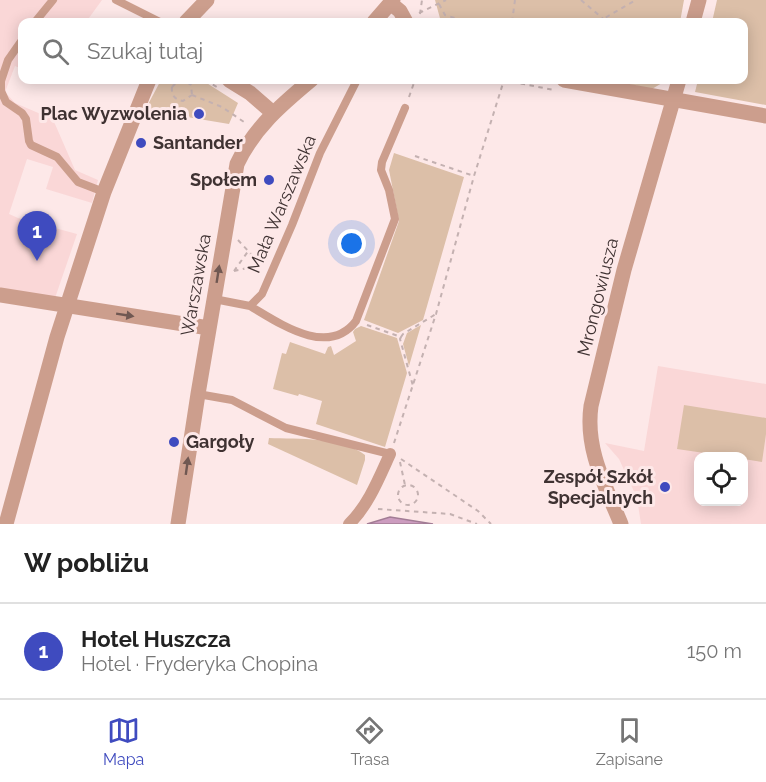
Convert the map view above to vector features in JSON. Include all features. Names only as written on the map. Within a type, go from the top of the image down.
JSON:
[{"type":"street","points":[[190,18],[207,0]]},
{"type":"street","points":[[694,18],[699,0]]},
{"type":"street","points":[[392,2],[406,18]]},
{"type":"street","points":[[378,18],[392,2]]},
{"type":"street","points":[[390,18],[392,2]]},
{"type":"street","points":[[6,524],[44,380],[67,306],[104,192],[147,84]]},
{"type":"street","points":[[235,84],[273,113]]},
{"type":"street","name":"Warszawska","points":[[178,524],[237,164],[245,146],[257,129],[306,84]]},
{"type":"street","points":[[586,84],[766,116]]},
{"type":"street","name":"Mrongowiusza","points":[[621,524],[591,449],[590,414],[624,270],[677,84]]},
{"type":"street","points":[[0,295],[209,328]]},
{"type":"street","points":[[353,521],[375,487],[390,454]]},
{"type":"lane","points":[[38,18],[53,0]]},
{"type":"lane","points":[[116,0],[152,18]]},
{"type":"lane","points":[[18,46],[8,60],[1,81],[1,91],[6,102],[22,113],[26,119],[31,145],[57,157],[78,182],[104,192]]},
{"type":"lane","name":"Mała Warszawska","points":[[250,306],[262,294],[320,153],[355,84]]},
{"type":"lane","points":[[214,299],[250,306],[274,321],[320,338],[337,336],[351,328],[356,321],[395,219],[389,190],[381,170],[382,162],[405,108]]},
{"type":"lane","points":[[198,393],[232,400],[286,428],[390,454]]},
{"type":"path","points":[[420,13],[422,0]]},
{"type":"path","points":[[411,18],[446,0]]},
{"type":"path","points":[[513,18],[515,0]]},
{"type":"path","points":[[581,0],[603,18]]},
{"type":"path","points":[[606,18],[636,0]]},
{"type":"path","points":[[439,4],[445,15],[455,18]]},
{"type":"path","points":[[167,84],[172,87]]},
{"type":"path","points":[[172,87],[176,84]]},
{"type":"path","points":[[190,84],[192,95]]},
{"type":"path","points":[[405,108],[413,84]]},
{"type":"path","points":[[390,454],[436,314],[474,176],[503,84]]},
{"type":"path","points":[[172,87],[172,94],[176,99],[183,101],[192,95]]},
{"type":"path","points":[[192,95],[222,107],[244,122]]},
{"type":"path","points":[[415,156],[474,176]]},
{"type":"path","points":[[234,235],[267,269]]},
{"type":"path","points":[[234,271],[249,250]]},
{"type":"path","points":[[228,270],[234,271],[261,265]]},
{"type":"path","points":[[413,386],[400,339],[403,334],[436,314]]},
{"type":"path","points":[[356,321],[401,337]]},
{"type":"path","points":[[405,485],[400,458],[478,511],[491,524]]},
{"type":"path","points":[[410,506],[400,502],[398,496],[400,489],[405,485],[412,486],[418,493],[417,500],[410,506],[410,511]]},
{"type":"path","points":[[353,521],[370,509],[450,514],[477,524]]},
{"type":"shaded area","points":[[0,0],[102,0],[89,18],[18,18],[18,67],[15,66],[5,92],[15,103],[50,118],[55,124],[75,170],[98,180],[92,203],[46,189],[53,167],[27,159],[9,214],[77,234],[55,298],[0,288]]},
{"type":"shaded area","points":[[435,0],[684,0],[681,18],[440,18]]},
{"type":"shaded area","points":[[717,0],[766,0],[766,105],[695,92],[697,84],[748,84],[748,18],[713,18]]},
{"type":"shaded area","name":"Plac Wyzwolenia","points":[[159,84],[208,84],[238,103],[229,124],[145,110]]},
{"type":"shaded area","points":[[628,84],[660,84],[652,89]]},
{"type":"shaded area","points":[[394,153],[464,177],[423,320],[398,333],[364,320],[399,221],[389,170]]},
{"type":"shaded area","points":[[421,325],[409,366],[403,344],[407,333]]},
{"type":"shaded area","points":[[361,326],[397,338],[407,373],[385,447],[316,424],[322,401],[273,389],[282,353],[286,354],[290,342],[325,354],[331,346],[334,355],[356,341],[353,332]]},
{"type":"shaded area","points":[[658,366],[766,384],[766,524],[641,524],[637,498],[619,459],[605,443],[644,451]]},
{"type":"shaded area","points":[[684,405],[766,418],[762,462],[748,460],[748,452],[698,452],[677,449]]},
{"type":"shaded area","points":[[269,438],[319,440],[355,449],[365,455],[357,485],[268,444]]},
{"type":"shaded area","points":[[390,517],[433,524],[367,524]]},
{"type":"place","name":"Plac Wyzwolenia","points":[[199,114]]},
{"type":"place","name":"Santander","points":[[141,143]]},
{"type":"place","name":"Społem","points":[[269,180]]},
{"type":"place","name":"Hotel Huszcza","points":[[37,261]]},
{"type":"place","name":"Gargoły","points":[[174,442]]},
{"type":"place","name":"Zespół Szkół Specjalnych","points":[[665,487]]}]
